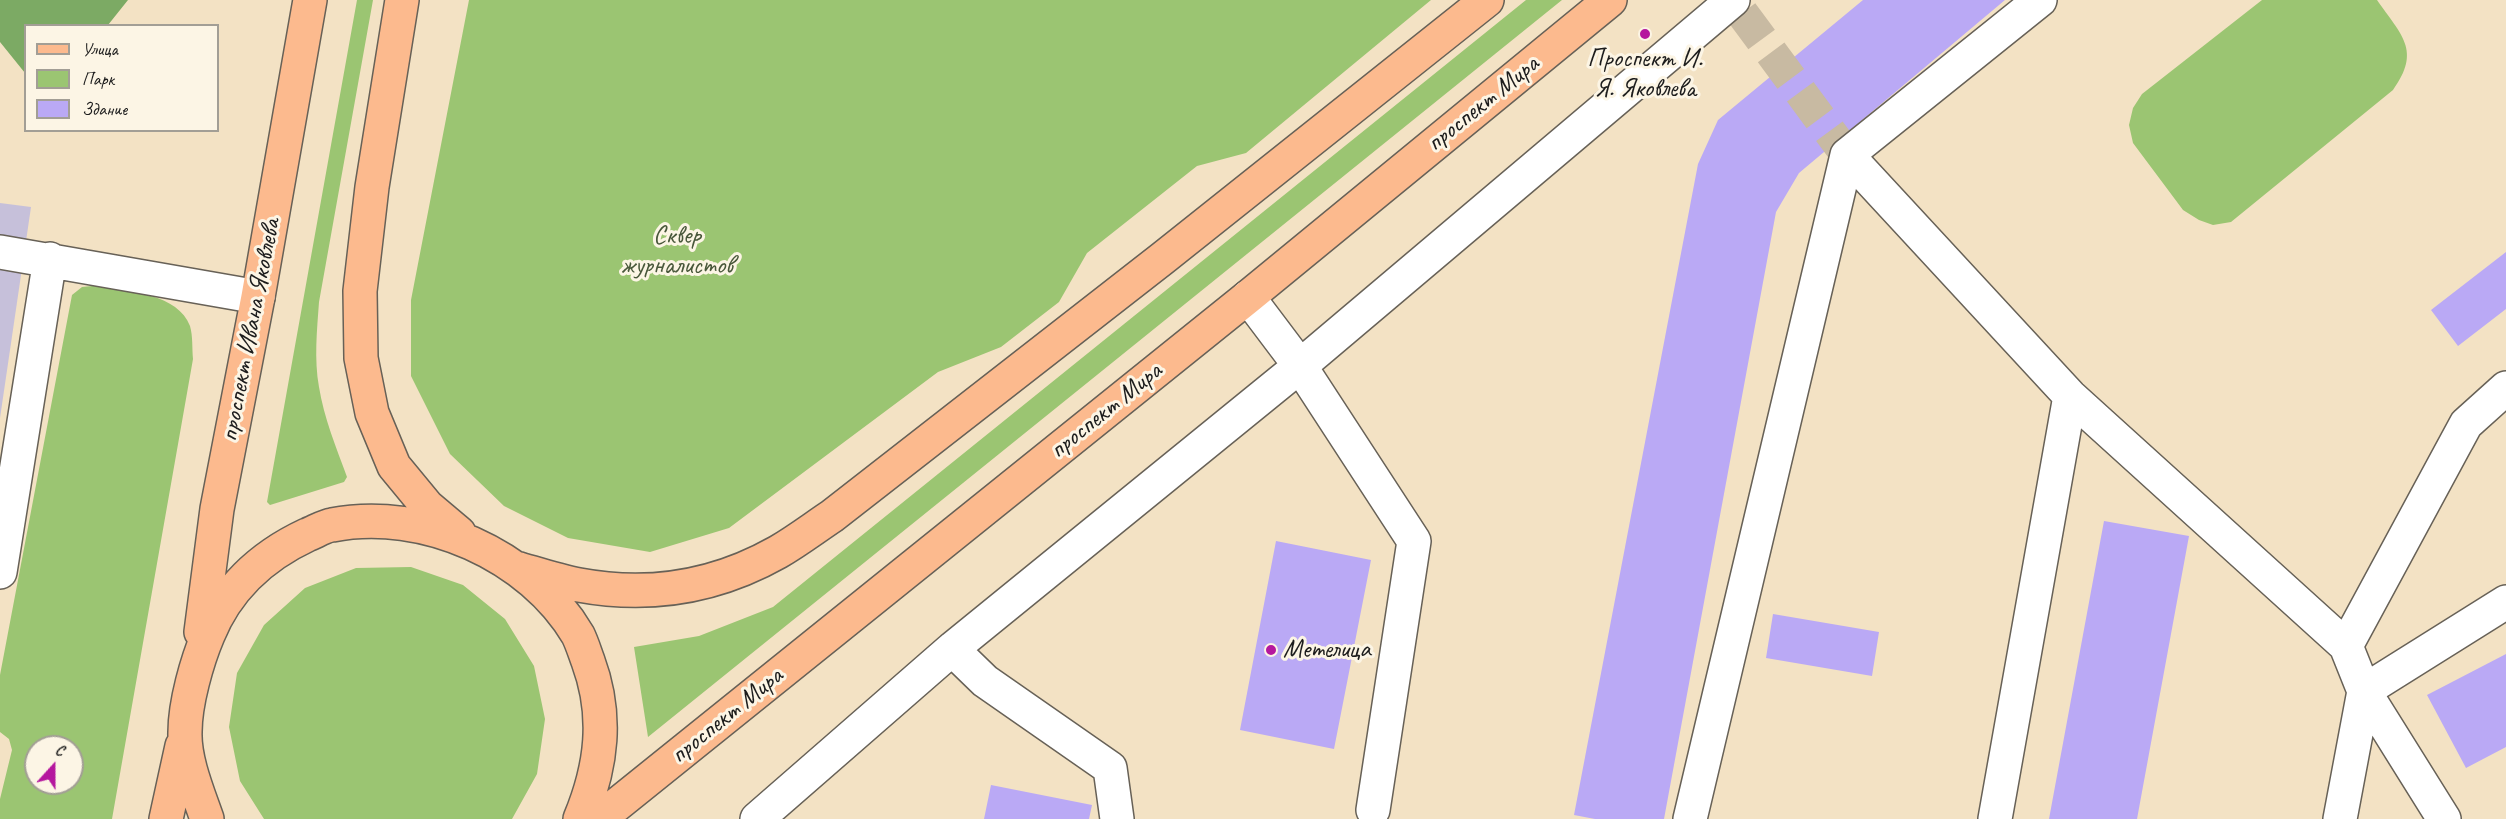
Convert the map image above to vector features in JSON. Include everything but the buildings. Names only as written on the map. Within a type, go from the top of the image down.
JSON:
[{"type":"main road","name":"проспект Ивана Яковлева","points":[[197,661],[217,509],[258,297],[310,0]]},
{"type":"main road","points":[[402,0],[372,187],[360,291],[360,358],[372,412],[394,466],[427,506],[469,542]]},
{"type":"main road","points":[[516,568],[578,585],[632,592],[680,588],[724,577],[778,552],[832,516],[1136,279],[1486,0]]},
{"type":"main road","name":"проспект Мира","points":[[599,819],[1248,297],[1610,0]]},
{"type":"main road","points":[[166,819],[185,732],[197,661],[217,613],[245,576],[280,548],[330,525],[377,520],[422,527],[469,542],[516,568],[549,597],[579,636],[596,682],[602,734],[592,789],[580,819]]},
{"type":"main road","points":[[185,732],[192,778],[207,819]]},
{"type":"lane","points":[[1690,819],[1847,155],[2040,0]]},
{"type":"lane","points":[[759,818],[952,649],[1300,366],[1736,4]]},
{"type":"lane","points":[[1847,155],[2070,396],[2346,646],[2364,691],[2444,819]]},
{"type":"lane","points":[[0,252],[258,297]]},
{"type":"lane","points":[[0,572],[50,260]]},
{"type":"lane","points":[[1248,297],[1300,366],[1414,541],[1373,810]]},
{"type":"lane","points":[[2346,646],[2466,424],[2506,388]]},
{"type":"lane","points":[[1995,819],[2070,396]]},
{"type":"lane","points":[[2340,819],[2364,691],[2506,602]]},
{"type":"lane","points":[[952,649],[985,681],[1110,768],[1118,819]]},
{"type":"shaded area","points":[[0,203],[31,207],[0,418]]},
{"type":"green space","points":[[0,0],[128,0],[109,24],[24,24],[24,72],[0,42]]},
{"type":"green space","points":[[357,0],[373,0],[319,302],[316,344],[317,376],[321,399],[347,477],[344,482],[270,505],[267,502]]},
{"type":"green space","name":"Сквер журналистов","points":[[469,0],[1431,0],[1246,153],[1197,166],[1087,253],[1059,302],[1001,347],[938,372],[729,528],[650,552],[568,538],[504,506],[450,454],[411,376],[411,300]]},
{"type":"green space","points":[[1526,0],[1562,0],[648,737],[634,647],[699,636],[773,607]]},
{"type":"green space","points":[[2262,0],[2377,0],[2405,43],[2406,64],[2393,90],[2231,222],[2213,225],[2183,210],[2133,143],[2129,125],[2133,108],[2142,94]]},
{"type":"green space","points":[[102,285],[152,296],[164,301],[184,315],[190,326],[193,359],[112,819],[0,819],[0,799],[12,750],[9,739],[0,732],[0,675],[72,295],[82,287]]},
{"type":"green space","points":[[411,567],[463,585],[505,619],[534,666],[545,719],[537,774],[512,819],[264,819],[240,781],[229,727],[237,673],[264,625],[305,588],[356,568]]},
{"type":"tunnel","points":[[1742,13],[1847,155]]},
{"type":"place","name":"Проспект И. Я. Яковлева","points":[[1645,34]]},
{"type":"place","name":"Метелица","points":[[1271,650]]}]
